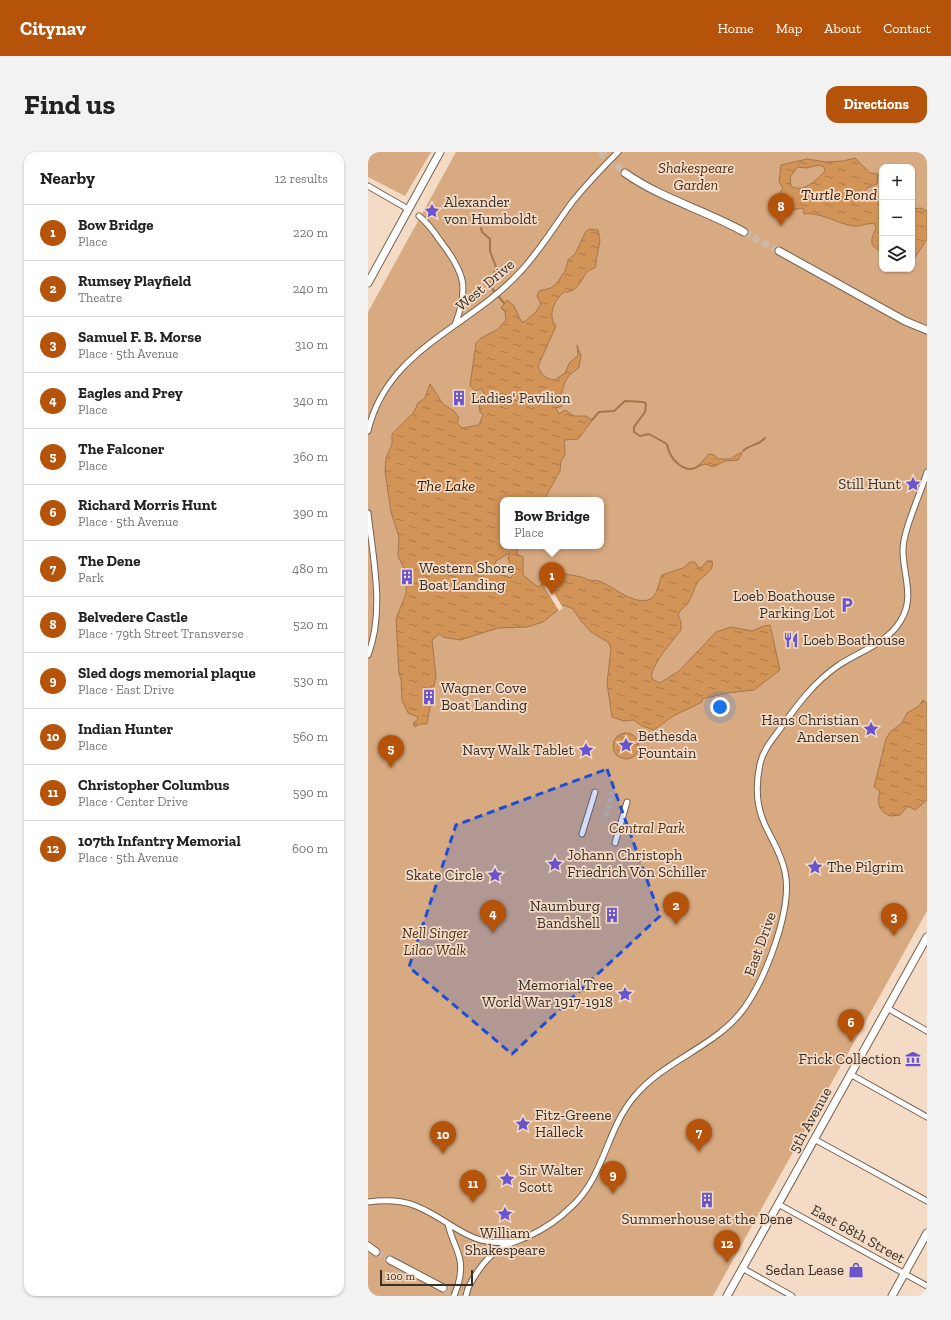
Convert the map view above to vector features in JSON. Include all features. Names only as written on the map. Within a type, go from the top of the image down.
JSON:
[{"type":"main road","points":[[369,280],[440,152]]},
{"type":"main road","points":[[625,173],[655,192],[718,218],[744,232]]},
{"type":"main road","points":[[779,251],[905,321],[927,330]]},
{"type":"main road","name":"5th Avenue","points":[[727,1296],[927,938]]},
{"type":"main road","points":[[892,1296],[927,1233]]},
{"type":"main road","points":[[368,1246],[376,1252]]},
{"type":"main road","points":[[390,1260],[444,1288]]},
{"type":"street","name":"West Drive","points":[[368,431],[379,400],[393,378],[413,357],[500,292],[521,272],[581,191],[618,152]]},
{"type":"street","points":[[368,186],[408,209]]},
{"type":"street","points":[[419,216],[425,220],[449,252],[461,273],[464,287],[463,299],[454,326]]},
{"type":"street","name":"East Drive","points":[[466,1296],[468,1288],[481,1266],[498,1250],[515,1241],[532,1235],[550,1224],[571,1207],[585,1192],[600,1165],[620,1118],[631,1100],[657,1075],[711,1041],[729,1026],[750,1000],[770,956],[783,915],[787,882],[780,857],[761,815],[758,784],[763,754],[800,701],[814,685],[841,664],[884,639],[901,620],[906,606],[908,591],[904,544],[927,472]]},
{"type":"street","points":[[368,514],[377,602],[375,629],[368,655]]},
{"type":"street","points":[[582,834],[595,792]]},
{"type":"street","points":[[615,843],[627,802]]},
{"type":"street","points":[[887,1008],[927,1031]]},
{"type":"street","points":[[850,1074],[927,1117]]},
{"type":"street","points":[[814,1139],[927,1202]]},
{"type":"street","points":[[368,1202],[387,1201],[406,1203],[423,1209],[462,1233],[482,1240],[495,1242],[515,1241]]},
{"type":"street","name":"East 68th Street","points":[[778,1204],[927,1286]]},
{"type":"street","points":[[448,1224],[461,1260],[462,1271],[454,1296]]},
{"type":"street","points":[[742,1268],[792,1296]]},
{"type":"highlighted area","points":[[607,769],[660,916],[512,1054],[409,967],[456,825]]},
{"type":"green space","points":[[368,152],[431,152],[405,196],[368,177]]},
{"type":"green space","name":"Central Park","points":[[456,152],[927,152],[927,911],[713,1296],[368,1296],[368,312]]},
{"type":"water","name":"Turtle Pond","points":[[855,158],[870,173],[878,174],[877,184],[867,188],[865,192],[871,201],[879,202],[879,250],[872,242],[876,229],[875,224],[859,226],[847,225],[816,214],[804,214],[803,208],[791,210],[786,209],[786,206],[781,206],[780,202],[784,197],[780,193],[783,188],[779,182],[781,165],[807,159],[826,162],[843,161]],"holes":[[[819,165],[824,167],[825,171],[805,187],[796,188],[791,186],[790,177],[798,167],[806,168]]]},
{"type":"water","name":"Turtle Pond","points":[[921,208],[927,211],[927,239],[915,257],[915,236],[915,209]]},
{"type":"water","name":"The Lake","points":[[590,229],[598,230],[600,240],[595,268],[587,272],[580,283],[572,291],[564,292],[557,299],[552,313],[553,322],[556,326],[538,366],[544,376],[555,380],[565,373],[570,362],[578,356],[577,345],[581,356],[579,367],[566,379],[561,398],[562,406],[556,408],[559,414],[565,410],[574,416],[586,416],[592,420],[578,439],[565,440],[565,454],[561,461],[560,471],[546,497],[500,497],[500,549],[518,549],[517,554],[523,557],[523,575],[538,587],[547,582],[550,576],[560,572],[582,577],[588,580],[599,581],[624,595],[638,600],[651,599],[656,593],[662,575],[683,568],[690,562],[695,562],[698,567],[701,568],[707,561],[712,561],[712,568],[699,580],[688,603],[679,613],[678,615],[681,622],[681,630],[658,661],[652,674],[652,679],[660,683],[679,671],[716,632],[731,627],[752,631],[770,625],[780,670],[754,690],[727,693],[702,699],[702,702],[673,716],[654,730],[642,726],[634,720],[624,721],[612,717],[607,683],[611,649],[609,643],[591,632],[573,609],[564,605],[543,622],[527,627],[498,628],[460,640],[443,637],[439,633],[432,640],[436,676],[434,686],[430,687],[426,695],[434,700],[430,707],[427,724],[420,724],[415,727],[413,723],[418,717],[408,713],[402,700],[401,679],[399,674],[396,619],[406,594],[407,574],[398,556],[399,537],[391,512],[385,471],[386,458],[392,444],[392,434],[414,412],[418,403],[425,398],[430,384],[443,404],[454,411],[459,418],[457,423],[462,428],[479,425],[483,415],[480,412],[479,404],[486,397],[481,388],[476,391],[470,386],[476,343],[481,338],[497,330],[506,320],[505,312],[501,308],[507,300],[514,306],[521,321],[524,322],[535,313],[541,304],[537,296],[539,291],[551,288],[557,283],[565,271],[568,260],[575,254],[586,231]],"holes":[[[507,554],[510,554],[508,557],[513,575],[510,578],[498,572],[494,567],[496,561]]]},
{"type":"water","points":[[742,453],[738,460],[725,461],[713,467],[706,464],[698,466],[709,454],[714,455],[718,459],[730,459]]},
{"type":"water","points":[[923,700],[927,703],[927,800],[915,810],[908,806],[900,815],[890,816],[883,812],[879,806],[880,791],[874,787],[886,739],[890,732],[902,723],[907,713],[919,706]]},
{"type":"water","name":"Bethesda Fountain","points":[[626,733],[635,737],[639,746],[635,755],[626,759],[617,755],[613,746],[617,737]]},
{"type":"pier","points":[[546,580],[563,608],[559,611],[542,583]]},
{"type":"waterway","points":[[481,228],[482,232],[490,239],[490,251],[496,267],[490,286],[504,303]]},
{"type":"waterway","points":[[592,420],[599,412],[614,411],[625,401],[644,402],[646,404],[645,412],[634,427],[634,432],[640,436],[649,434],[667,444],[674,460],[683,467],[689,469],[700,465]]},
{"type":"waterway","points":[[743,451],[765,438]]},
{"type":"tunnel","points":[[600,152],[625,173]]},
{"type":"tunnel","points":[[744,232],[779,251]]},
{"type":"tunnel","points":[[606,817],[612,792]]},
{"type":"tunnel","points":[[376,1252],[390,1260]]},
{"type":"tunnel","points":[[443,1288],[467,1296]]},
{"type":"place","name":"Alexander von Humboldt","points":[[432,211]]},
{"type":"place","name":"Belvedere Castle","points":[[781,226]]},
{"type":"place","name":"Ladies' Pavilion","points":[[459,398]]},
{"type":"place","name":"Still Hunt","points":[[913,484]]},
{"type":"place","name":"Western Shore Boat Landing","points":[[407,577]]},
{"type":"place","name":"Bow Bridge","points":[[552,595]]},
{"type":"place","name":"Loeb Boathouse Parking Lot","points":[[847,605]]},
{"type":"place","name":"Loeb Boathouse","points":[[791,640]]},
{"type":"place","name":"Wagner Cove Boat Landing","points":[[429,697]]},
{"type":"place","name":"Hans Christian Andersen","points":[[871,729]]},
{"type":"place","name":"Bethesda Fountain","points":[[626,745]]},
{"type":"place","name":"Navy Walk Tablet","points":[[586,750]]},
{"type":"place","name":"The Falconer","points":[[391,768]]},
{"type":"place","name":"Johann Christoph Friedrich Von Schiller","points":[[555,864]]},
{"type":"place","name":"The Pilgrim","points":[[815,867]]},
{"type":"place","name":"Skate Circle","points":[[495,875]]},
{"type":"place","name":"Naumburg Bandshell","points":[[612,915]]},
{"type":"place","name":"Rumsey Playfield","points":[[676,925]]},
{"type":"place","name":"Eagles and Prey","points":[[493,933]]},
{"type":"place","name":"Samuel F. B. Morse","points":[[894,936]]},
{"type":"place","name":"Memorial Tree World War 1917-1918","points":[[625,994]]},
{"type":"place","name":"Richard Morris Hunt","points":[[851,1042]]},
{"type":"place","name":"Frick Collection","points":[[913,1059]]},
{"type":"place","name":"Fitz-Greene Halleck","points":[[523,1124]]},
{"type":"place","name":"The Dene","points":[[699,1152]]},
{"type":"place","name":"Indian Hunter","points":[[443,1154]]},
{"type":"place","name":"Sir Walter Scott","points":[[507,1179]]},
{"type":"place","name":"Sled dogs memorial plaque","points":[[613,1194]]},
{"type":"place","name":"Summerhouse at the Dene","points":[[707,1200]]},
{"type":"place","name":"Christopher Columbus","points":[[473,1203]]},
{"type":"place","name":"William Shakespeare","points":[[505,1214]]},
{"type":"place","name":"107th Infantry Memorial","points":[[727,1263]]},
{"type":"place","name":"Sedan Lease","points":[[856,1270]]},
{"type":"park label","name":"Shakespeare Garden","points":[[696,176]]},
{"type":"park label","name":"Nell Singer Lilac Walk","points":[[435,942]]}]
